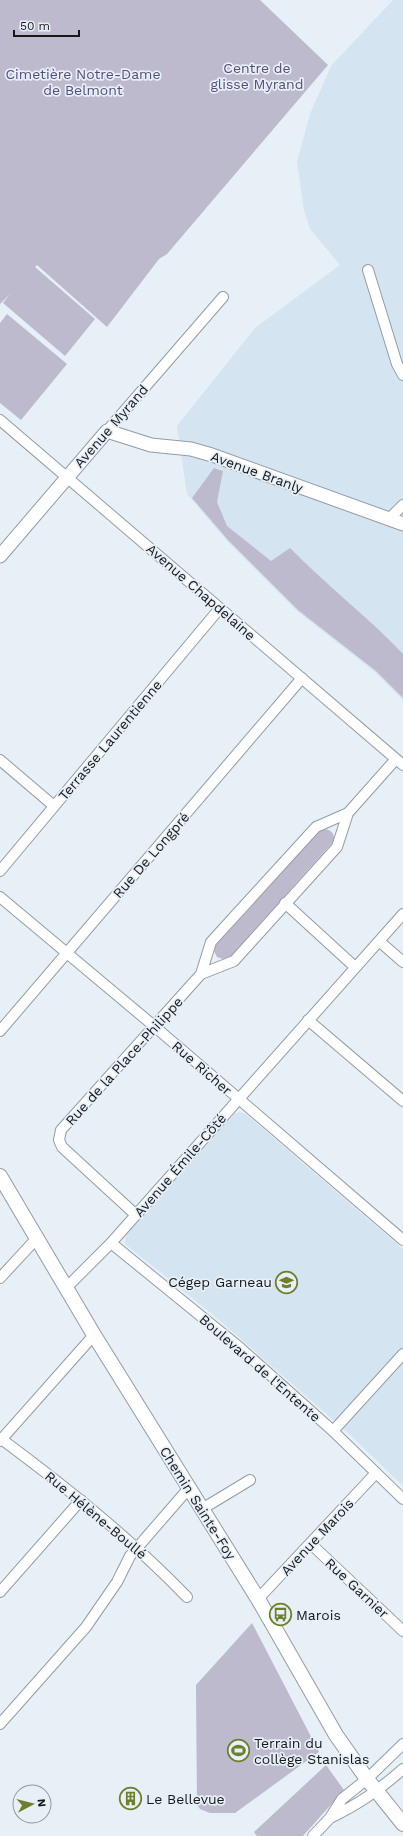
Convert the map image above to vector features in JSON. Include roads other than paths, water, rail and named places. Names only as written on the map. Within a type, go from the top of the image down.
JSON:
[{"type":"main road","name":"Chemin Sainte-Foy","points":[[0,1176],[94,1335],[258,1599],[336,1735],[377,1792],[403,1824]]},
{"type":"street","points":[[368,270],[398,364],[403,375]]},
{"type":"street","name":"Avenue Myrand","points":[[0,556],[223,297]]},
{"type":"street","name":"Avenue Chapdelaine","points":[[0,420],[68,476],[400,762]]},
{"type":"street","name":"Avenue Branly","points":[[107,431],[151,445],[191,449],[212,455],[368,512],[390,518],[403,524]]},
{"type":"street","points":[[390,518],[403,505]]},
{"type":"street","name":"Terrasse Laurentienne","points":[[0,871],[220,608]]},
{"type":"street","name":"Rue De Longpré","points":[[0,1031],[302,678]]},
{"type":"street","points":[[0,760],[54,806]]},
{"type":"street","name":"Rue de la Place-Philippe","points":[[202,974],[211,942],[316,827],[348,813],[400,762]]},
{"type":"street","name":"Rue de la Place-Philippe","points":[[136,1215],[62,1147],[59,1140],[61,1130],[202,974],[234,960],[337,847],[348,813]]},
{"type":"street","name":"Rue Richer","points":[[0,896],[403,1240]]},
{"type":"street","points":[[285,903],[355,967]]},
{"type":"street","name":"Avenue Émile-Côté","points":[[66,1288],[111,1243],[403,914]]},
{"type":"street","points":[[379,941],[403,962]]},
{"type":"street","points":[[308,1020],[403,1101]]},
{"type":"street","points":[[0,1278],[37,1238]]},
{"type":"street","name":"Boulevard de l'Entente","points":[[111,1243],[239,1347],[333,1431],[403,1499]]},
{"type":"street","points":[[1,1440],[94,1335]]},
{"type":"street","points":[[333,1431],[403,1354]]},
{"type":"street","name":"Rue Hélène-Boullé","points":[[1,1440],[82,1500],[136,1548],[187,1598]]},
{"type":"street","name":"Avenue Marois","points":[[258,1599],[376,1473]]},
{"type":"street","points":[[202,1510],[250,1480]]},
{"type":"street","points":[[0,1724],[86,1627],[117,1582],[130,1556],[189,1488]]},
{"type":"street","points":[[0,1592],[82,1500]]},
{"type":"street","name":"Rue Garnier","points":[[311,1544],[403,1631]]},
{"type":"street","points":[[313,1836],[330,1818],[342,1799],[368,1779],[403,1744]]},
{"type":"street","points":[[330,1818],[347,1810],[377,1792],[403,1769]]},
{"type":"place","name":"Cégep Garneau","points":[[287,1282]]},
{"type":"place","name":"Marois","points":[[281,1615]]},
{"type":"place","name":"Terrain du collège Stanislas","points":[[239,1751]]},
{"type":"place","name":"Le Bellevue","points":[[131,1799]]},
{"type":"park label","name":"Centre de glisse Myrand","points":[[257,76]]},
{"type":"park label","name":"Cimetière Notre-Dame de Belmont","points":[[83,82]]}]
